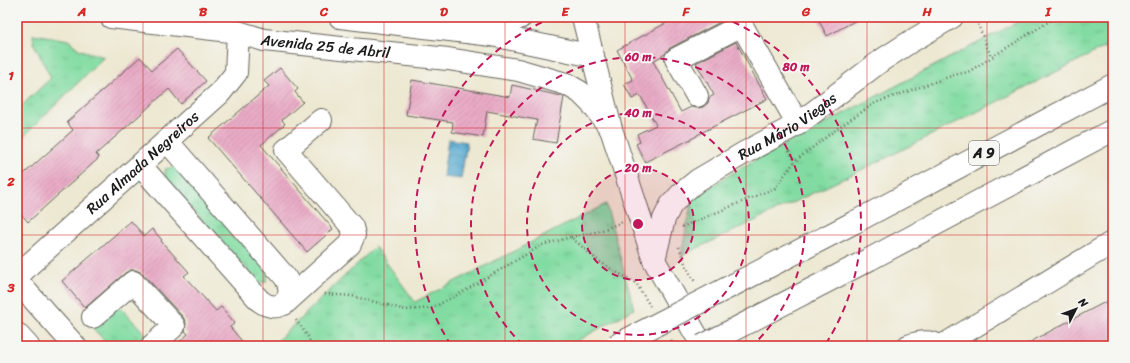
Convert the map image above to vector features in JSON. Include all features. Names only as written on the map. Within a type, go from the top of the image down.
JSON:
[{"type":"main road","name":"Avenida 25 de Abril","points":[[111,17],[238,32],[264,40],[448,59],[518,70],[566,84],[580,92],[592,104],[611,129]]},
{"type":"main road","name":"Avenida 25 de Abril","points":[[340,17],[492,35],[593,56]]},
{"type":"main road","name":"Avenida 25 de Abril","points":[[437,29],[476,30],[497,28],[521,17]]},
{"type":"main road","points":[[583,17],[611,129],[654,260],[703,346]]},
{"type":"main road","name":"Rua Mário Viegas","points":[[654,260],[664,219],[671,205],[682,193],[698,180],[798,124],[882,60],[952,17]]},
{"type":"main road","points":[[697,96],[676,59],[740,21],[798,124]]},
{"type":"main road","name":"Rua Almada Negreiros","points":[[17,277],[220,93],[236,73],[238,32]]},
{"type":"main road","name":"Avenida 25 de Abril","points":[[518,70],[543,68],[568,69],[578,66],[593,56]]},
{"type":"main road","name":"A 9","points":[[615,346],[855,222],[1113,85]]},
{"type":"main road","points":[[140,165],[260,301],[266,306],[279,306],[350,244],[354,235],[352,227],[343,215],[286,150],[321,120]]},
{"type":"main road","name":"A 9","points":[[703,346],[1113,130]]},
{"type":"main road","points":[[167,141],[285,277],[288,282],[289,295],[291,297]]},
{"type":"main road","points":[[908,346],[922,342],[933,342],[941,346],[1113,242]]},
{"type":"main road","points":[[17,281],[75,346]]},
{"type":"main road","points":[[93,317],[133,282],[174,326],[152,346]]},
{"type":"main road","points":[[17,334],[28,346]]},
{"type":"path","points":[[975,17],[992,57]]},
{"type":"path","points":[[681,228],[775,188],[796,160],[838,128],[875,103],[954,75],[968,72],[1056,17]]},
{"type":"path","points":[[311,346],[310,338],[291,297],[352,296],[406,310],[432,308],[461,293],[542,245],[600,231],[640,215]]},
{"type":"path","points":[[571,237],[597,260],[636,283],[651,308]]},
{"type":"path","points":[[671,340],[675,346]]},
{"type":"path","points":[[866,346],[871,344],[872,346]]},
{"type":"green space","points":[[1027,17],[1113,17],[1113,43],[882,160],[681,256],[692,199],[742,167]]},
{"type":"green space","points":[[33,34],[68,40],[80,50],[104,57],[17,143],[17,110],[51,78],[34,44]]},
{"type":"green space","points":[[174,167],[182,173],[268,272],[266,282],[259,283],[165,179],[165,169]]},
{"type":"green space","points":[[606,204],[634,309],[568,346],[269,346],[276,342],[375,247],[415,302]]},
{"type":"green space","points":[[118,305],[149,338],[141,346],[109,346],[92,327]]},
{"type":"water","points":[[448,139],[467,142],[461,179],[443,177]]},
{"type":"building","points":[[677,17],[722,17],[724,20],[670,48],[665,54],[653,61],[681,112],[691,107],[703,107],[708,103],[709,98],[714,95],[696,63],[736,42],[767,99],[645,162],[636,144],[640,142],[637,134],[656,125],[640,95],[632,99],[624,84],[633,80],[617,50]]},
{"type":"building","points":[[817,17],[862,17],[827,36]]},
{"type":"building","points":[[177,49],[206,81],[181,104],[169,89],[96,154],[99,158],[28,222],[17,209],[17,180],[73,130],[67,122],[140,57],[152,70]]},
{"type":"building","points":[[280,68],[298,89],[295,92],[303,102],[282,120],[285,124],[261,145],[333,229],[307,252],[208,138],[269,86],[264,81]]},
{"type":"building","points":[[412,80],[510,97],[512,85],[564,97],[556,143],[533,139],[537,120],[487,111],[483,137],[452,132],[453,122],[406,115]]},
{"type":"building","points":[[131,221],[144,236],[152,229],[189,272],[184,276],[216,311],[221,307],[235,323],[230,327],[246,346],[175,346],[188,334],[185,331],[186,323],[183,317],[142,273],[136,270],[130,270],[125,273],[85,308],[62,281]]},
{"type":"building","points":[[1113,298],[1113,346],[1023,346],[1069,321]]}]
